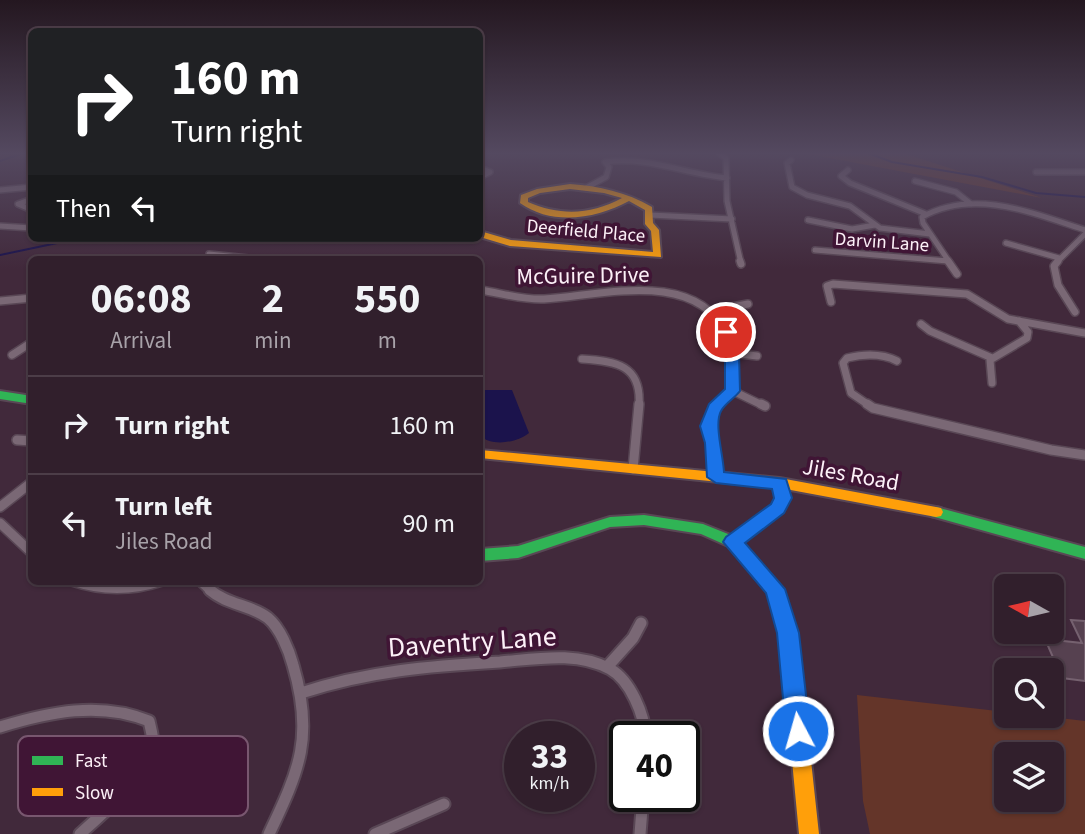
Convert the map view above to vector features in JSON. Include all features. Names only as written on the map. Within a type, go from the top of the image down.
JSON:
[{"type":"street","name":"Deerfield Place","points":[[530,192],[524,197],[524,203],[537,209],[591,215],[608,211],[626,199]]},
{"type":"street","name":"Deerfield Place","points":[[483,235],[510,243],[658,256],[655,230],[649,224],[648,207],[600,192]]},
{"type":"street","points":[[729,192],[741,264]]},
{"type":"street","points":[[801,192],[850,206],[875,225],[897,232],[930,234]]},
{"type":"street","points":[[872,192],[926,214]]},
{"type":"street","points":[[956,192],[971,204]]},
{"type":"street","points":[[28,200],[18,204],[28,208]]},
{"type":"street","points":[[957,274],[922,218],[952,205],[1011,208],[1085,232],[1059,258],[1054,267],[1054,274],[1075,312]]},
{"type":"street","points":[[650,215],[732,219]]},
{"type":"street","points":[[807,220],[852,229],[875,225]]},
{"type":"street","points":[[0,226],[28,228]]},
{"type":"street","points":[[1006,243],[1059,258]]},
{"type":"street","name":"Darvin Lane","points":[[815,250],[948,261]]},
{"type":"street","points":[[209,254],[228,256]]},
{"type":"street","points":[[831,302],[827,286],[832,284],[967,294],[977,297],[985,307],[998,315],[1085,333]]},
{"type":"street","name":"McGuire Drive","points":[[483,291],[531,299],[618,292],[657,292],[689,299],[711,311]]},
{"type":"street","points":[[0,301],[28,298]]},
{"type":"street","points":[[733,391],[732,354],[726,332],[711,311],[748,304]]},
{"type":"street","points":[[992,358],[1027,338],[1028,332],[1019,321]]},
{"type":"street","points":[[921,324],[930,331],[992,358]]},
{"type":"street","points":[[12,355],[28,345]]},
{"type":"street","points":[[732,354],[757,356]]},
{"type":"street","points":[[897,361],[870,356],[847,358],[843,363],[851,393],[873,408],[1051,450],[1085,455]]},
{"type":"street","points":[[992,358],[992,383]]},
{"type":"street","points":[[582,359],[622,366],[638,380],[640,392],[633,469]]},
{"type":"street","points":[[733,391],[765,406]]},
{"type":"street","points":[[716,477],[709,417],[714,407],[733,391]]},
{"type":"street","points":[[0,395],[28,399]]},
{"type":"street","points":[[17,440],[28,441]]},
{"type":"street","name":"Jiles Road","points":[[483,454],[780,483],[941,513],[1085,552]]},
{"type":"street","points":[[733,542],[778,508],[783,498],[780,483]]},
{"type":"street","points":[[0,508],[28,485]]},
{"type":"street","points":[[483,555],[518,552],[598,525],[632,520],[675,523],[703,529],[733,542],[775,589],[788,633],[809,834]]},
{"type":"street","points":[[0,523],[28,549]]},
{"type":"street","points":[[92,585],[111,589],[152,585]]},
{"type":"street","points":[[204,585],[219,598],[268,618],[288,648],[301,693],[304,738],[295,779],[269,834]]},
{"type":"street","points":[[640,623],[633,638],[607,667],[617,673],[638,704],[645,721]]},
{"type":"street","name":"Daventry Lane","points":[[301,693],[343,679],[402,668],[569,657],[607,667]]},
{"type":"street","points":[[0,727],[41,715],[76,710],[132,712],[149,721],[152,736]]},
{"type":"street","points":[[375,834],[444,804]]},
{"type":"street","points":[[640,834],[642,812]]},
{"type":"street","points":[[80,834],[98,816]]},
{"type":"shaded area","points":[[1010,192],[1023,192],[1042,198]]},
{"type":"shaded area","points":[[483,390],[512,390],[529,433],[504,442],[484,439]]},
{"type":"shaded area","points":[[857,695],[994,711],[994,728],[1064,728],[1064,719],[1085,721],[1085,834],[870,834],[863,801]]},
{"type":"building","points":[[1071,620],[1085,621],[1085,681],[1064,678],[1064,658],[1053,658],[1047,644],[1064,644],[1064,641],[1082,643]]},
{"type":"waterway","points":[[1032,192],[1085,197]]},
{"type":"waterway","points":[[0,255],[62,242]]},
{"type":"traffic: fast","points":[[0,395],[28,399]]},
{"type":"traffic: fast","points":[[936,512],[1085,553]]},
{"type":"traffic: fast","points":[[483,555],[518,552],[610,522],[644,520],[703,529],[733,542],[775,589],[788,633],[794,687]]},
{"type":"traffic: slow","points":[[535,192],[524,197],[524,203],[563,215],[602,211],[627,199]]},
{"type":"traffic: slow","points":[[483,235],[510,243],[658,255],[655,230],[649,224],[649,209],[622,195],[609,192]]},
{"type":"traffic: slow","points":[[483,454],[780,483],[936,512]]},
{"type":"traffic: slow","points":[[794,687],[809,834]]},
{"type":"route","points":[[726,332],[732,354],[733,391],[714,407],[708,426],[714,443],[716,477],[780,483],[783,498],[778,508],[733,542],[775,589],[788,633],[798,731]]}]
